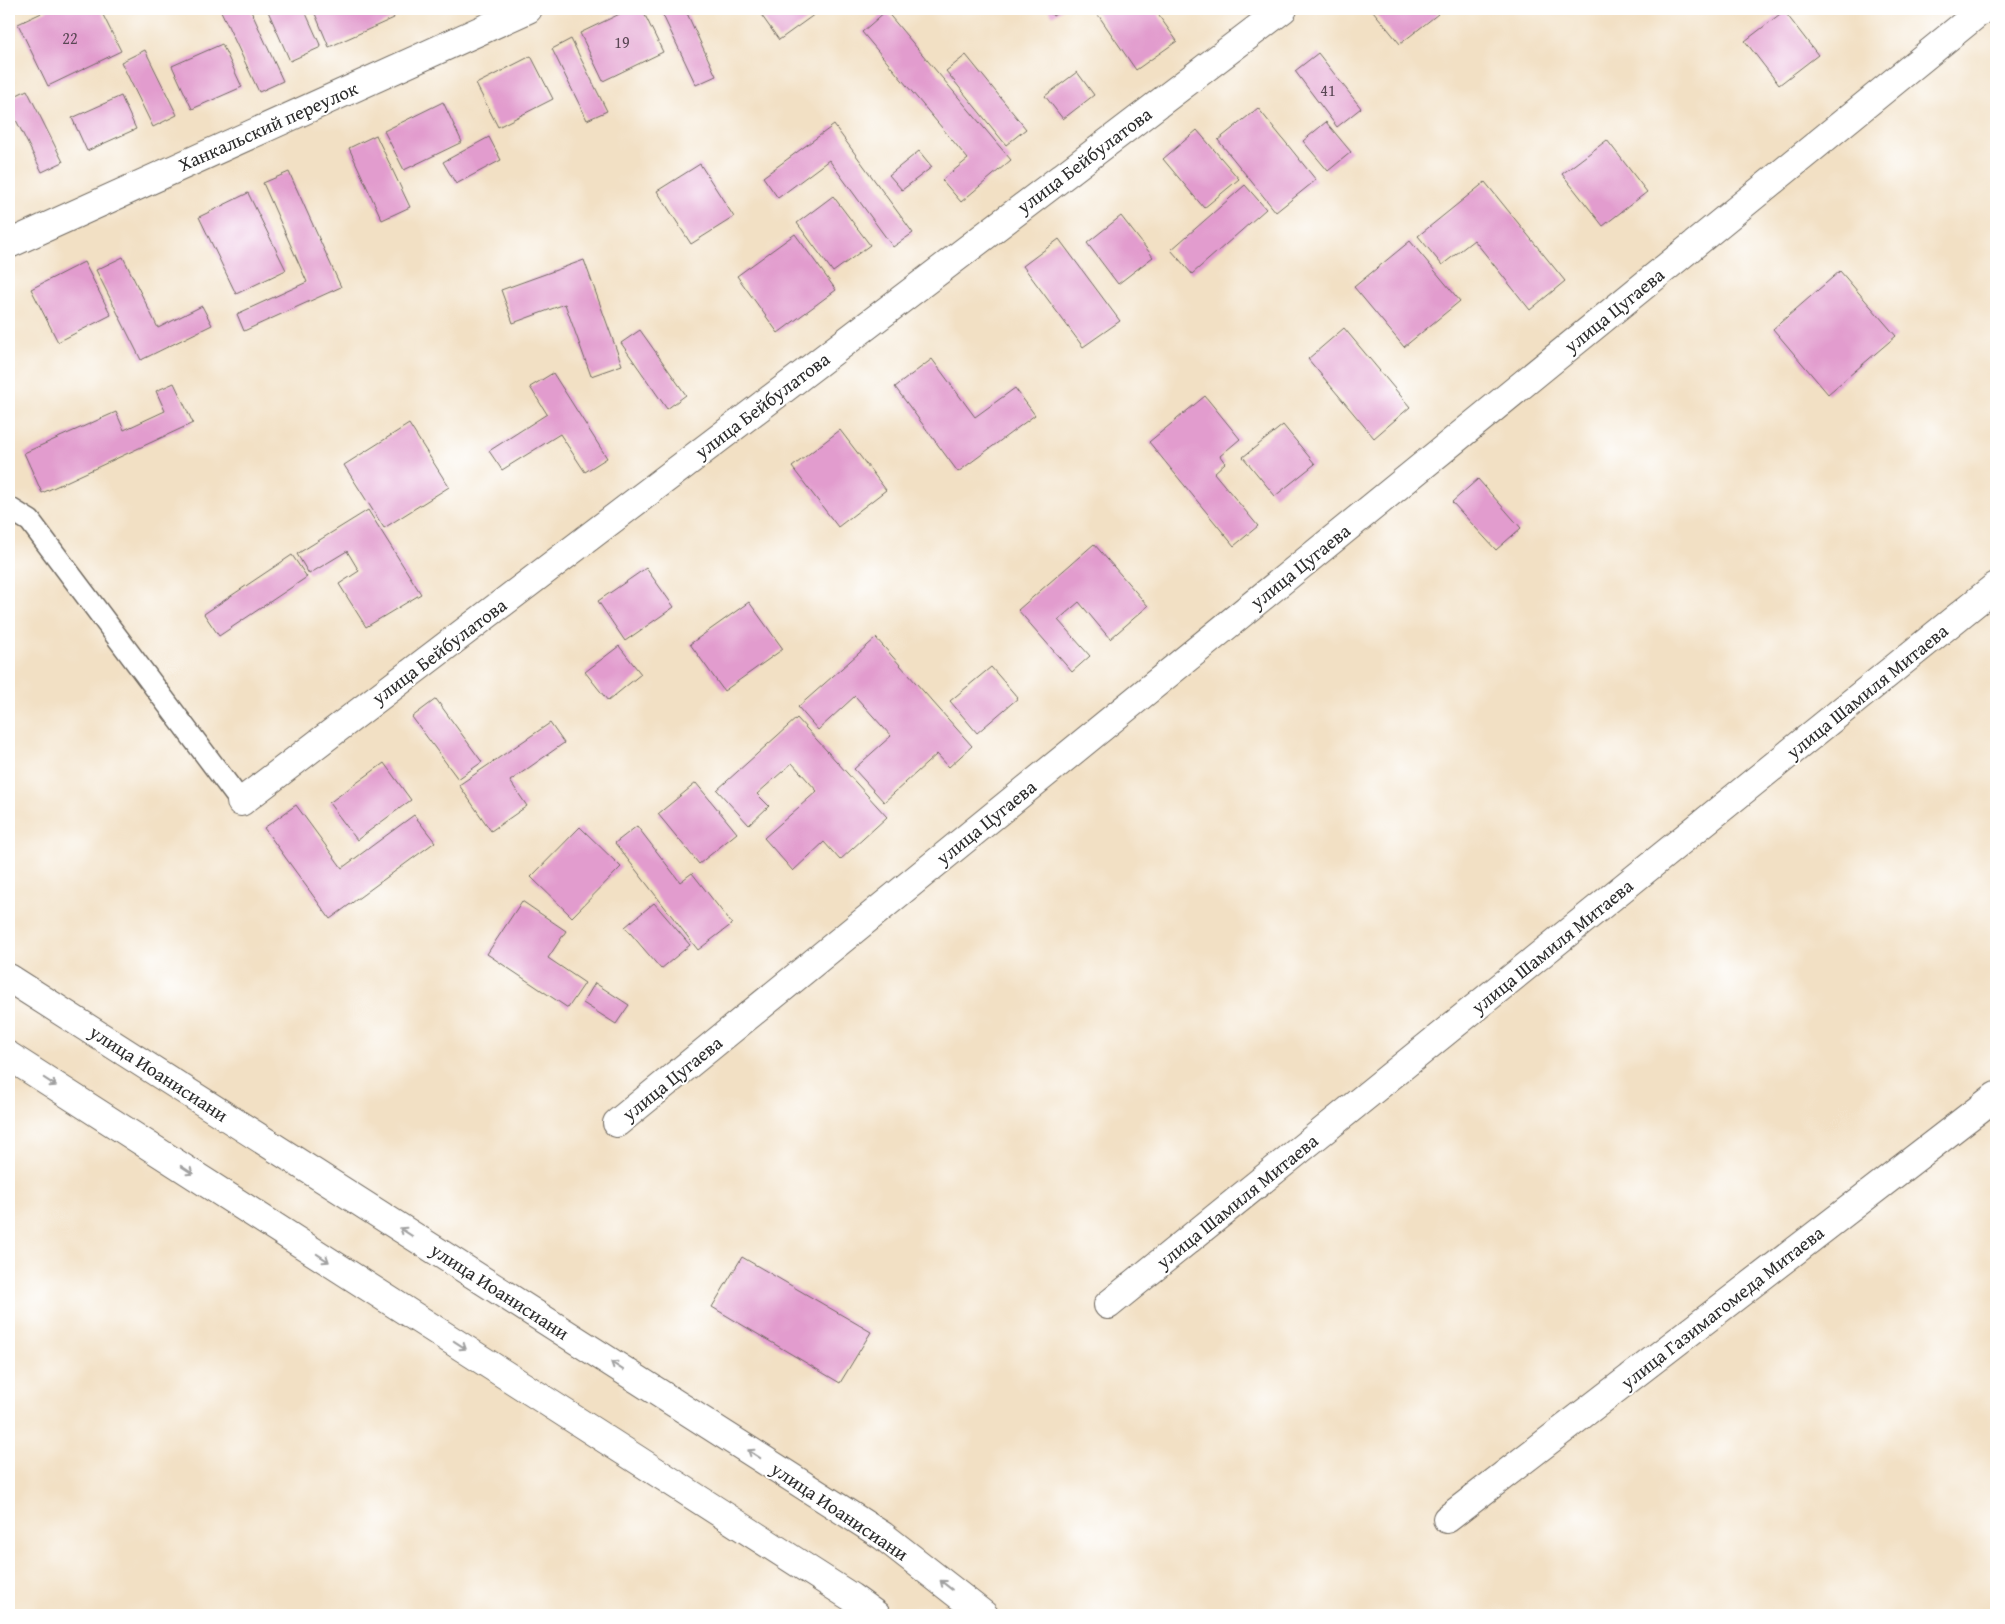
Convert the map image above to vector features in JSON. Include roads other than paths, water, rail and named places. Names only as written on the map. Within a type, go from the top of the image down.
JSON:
[{"type":"street","name":"Ханкальский переулок","points":[[9,244],[528,9]]},
{"type":"street","name":"улица Бейбулатова","points":[[241,802],[1283,9]]},
{"type":"street","name":"улица Цугаева","points":[[617,1123],[1983,9]]},
{"type":"street","name":"улица Шамиля Митаева","points":[[1108,1305],[1996,586]]},
{"type":"street","name":"улица Иоанисиани","points":[[9,978],[883,1536],[984,1615]]},
{"type":"street","points":[[9,1056],[852,1597],[876,1615]]},
{"type":"street","name":"улица Газимагомеда Митаева","points":[[1447,1519],[1996,1096]]},
{"type":"lane","points":[[9,508],[30,521],[241,802]]}]
